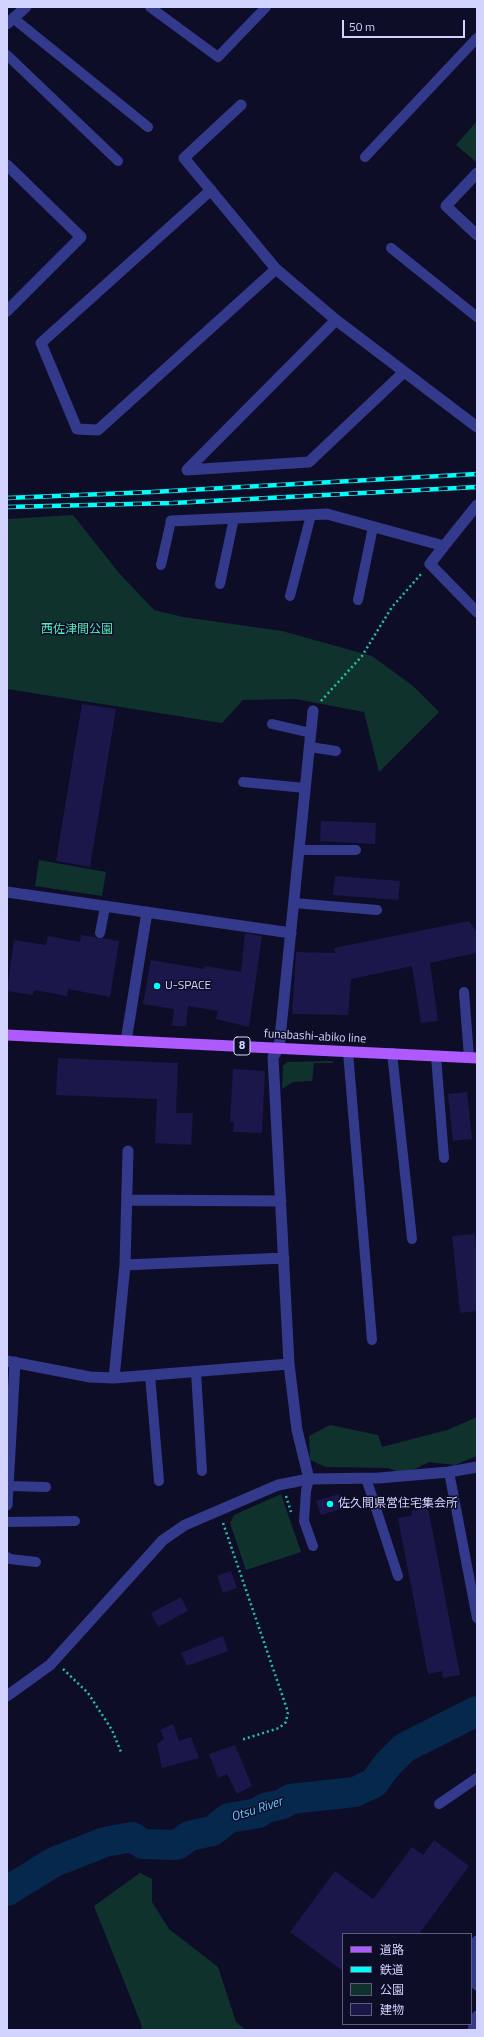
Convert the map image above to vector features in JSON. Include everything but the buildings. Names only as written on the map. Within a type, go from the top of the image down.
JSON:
[{"type":"main road","name":"funabashi-abiko line","points":[[7,1035],[473,1058]]},
{"type":"street","points":[[10,21],[26,7]]},
{"type":"street","points":[[241,105],[184,158],[276,269],[336,320],[477,427]]},
{"type":"street","points":[[7,165],[81,237],[7,311]]},
{"type":"street","points":[[477,173],[446,206],[477,235]]},
{"type":"street","points":[[211,190],[41,343],[77,429],[98,430],[276,269]]},
{"type":"street","points":[[336,320],[187,470],[309,462],[404,372]]},
{"type":"street","points":[[477,505],[430,564],[477,612]]},
{"type":"street","points":[[171,521],[327,514],[444,546]]},
{"type":"street","points":[[309,1479],[297,1430],[289,1364],[273,1057],[279,1048],[300,850],[312,711]]},
{"type":"street","points":[[7,892],[291,933]]},
{"type":"street","points":[[126,1041],[147,912]]},
{"type":"street","points":[[114,1378],[125,1266],[128,1151]]},
{"type":"street","points":[[127,1200],[281,1201]]},
{"type":"street","points":[[125,1266],[284,1258]]},
{"type":"street","points":[[7,1505],[9,1486],[11,1362],[90,1377],[114,1378],[289,1364]]},
{"type":"street","points":[[7,1696],[50,1664],[163,1540],[185,1525],[218,1509],[278,1485],[309,1479],[366,1478],[449,1472],[477,1467]]},
{"type":"street","points":[[477,1941],[474,1959],[477,1985]]},
{"type":"street","points":[[473,2030],[477,2016]]},
{"type":"lane","points":[[150,7],[218,57],[266,7]]},
{"type":"lane","points":[[10,21],[148,127]]},
{"type":"lane","points":[[365,156],[477,38]]},
{"type":"lane","points":[[7,55],[118,161]]},
{"type":"lane","points":[[391,248],[477,317]]},
{"type":"lane","points":[[290,596],[311,515]]},
{"type":"lane","points":[[220,584],[234,518]]},
{"type":"lane","points":[[161,565],[171,521]]},
{"type":"lane","points":[[358,600],[373,527]]},
{"type":"lane","points":[[272,724],[311,732]]},
{"type":"lane","points":[[310,747],[336,751]]},
{"type":"lane","points":[[243,782],[305,788]]},
{"type":"lane","points":[[300,850],[356,850]]},
{"type":"lane","points":[[294,903],[378,910]]},
{"type":"lane","points":[[100,933],[105,906]]},
{"type":"lane","points":[[464,992],[473,1058]]},
{"type":"lane","points":[[348,1052],[372,1340]]},
{"type":"lane","points":[[392,1054],[412,1239]]},
{"type":"lane","points":[[436,1056],[444,1158]]},
{"type":"lane","points":[[196,1372],[202,1471]]},
{"type":"lane","points":[[150,1375],[159,1481]]},
{"type":"lane","points":[[449,1472],[477,1618]]},
{"type":"lane","points":[[366,1478],[398,1576]]},
{"type":"lane","points":[[309,1479],[306,1491],[304,1521],[313,1546]]},
{"type":"lane","points":[[9,1486],[46,1487]]},
{"type":"lane","points":[[7,1522],[75,1521]]},
{"type":"lane","points":[[7,1557],[10,1559],[36,1562]]},
{"type":"lane","points":[[439,1804],[477,1778]]},
{"type":"path","points":[[312,711],[362,656],[392,607],[430,564]]},
{"type":"path","points":[[218,1509],[288,1712],[286,1722],[279,1728],[241,1740]]},
{"type":"path","points":[[50,1664],[60,1667],[88,1693],[112,1730],[121,1752]]},
{"type":"green space","points":[[477,121],[477,160],[476,162],[456,145]]},
{"type":"green space","name":"西佐津間公園","points":[[73,515],[119,573],[154,610],[183,617],[282,631],[372,656],[413,686],[439,712],[379,772],[364,712],[296,699],[243,700],[222,723],[7,689],[7,519]]},
{"type":"green space","points":[[39,860],[106,872],[102,896],[35,886]]},
{"type":"green space","points":[[332,1061],[334,1063],[314,1063],[312,1081],[293,1082],[282,1089],[283,1066],[287,1062]]},
{"type":"green space","points":[[477,1417],[477,1456],[455,1465],[429,1462],[405,1474],[388,1468],[326,1467],[310,1460],[309,1436],[330,1425],[378,1435],[382,1447],[447,1430]]},
{"type":"green space","points":[[281,1494],[301,1552],[246,1570],[230,1523],[234,1515]]},
{"type":"green space","points":[[140,1873],[152,1879],[152,1902],[169,1929],[218,1967],[236,2022],[246,2030],[142,2030],[141,2024],[94,1906]]},
{"type":"waterway","name":"Otsu River","points":[[7,1891],[54,1862],[105,1842],[132,1837],[143,1844],[177,1845],[189,1836],[212,1831],[229,1818],[258,1813],[265,1808],[283,1804],[290,1799],[355,1792],[374,1783],[387,1765],[404,1748],[477,1711]]},
{"type":"railway","points":[[7,498],[152,492],[477,474]]},
{"type":"railway","points":[[7,507],[173,503],[477,487]]},
{"type":"place","name":"U-SPACE","points":[[157,986]]},
{"type":"place","name":"佐久間県営住宅集会所","points":[[330,1504]]}]
